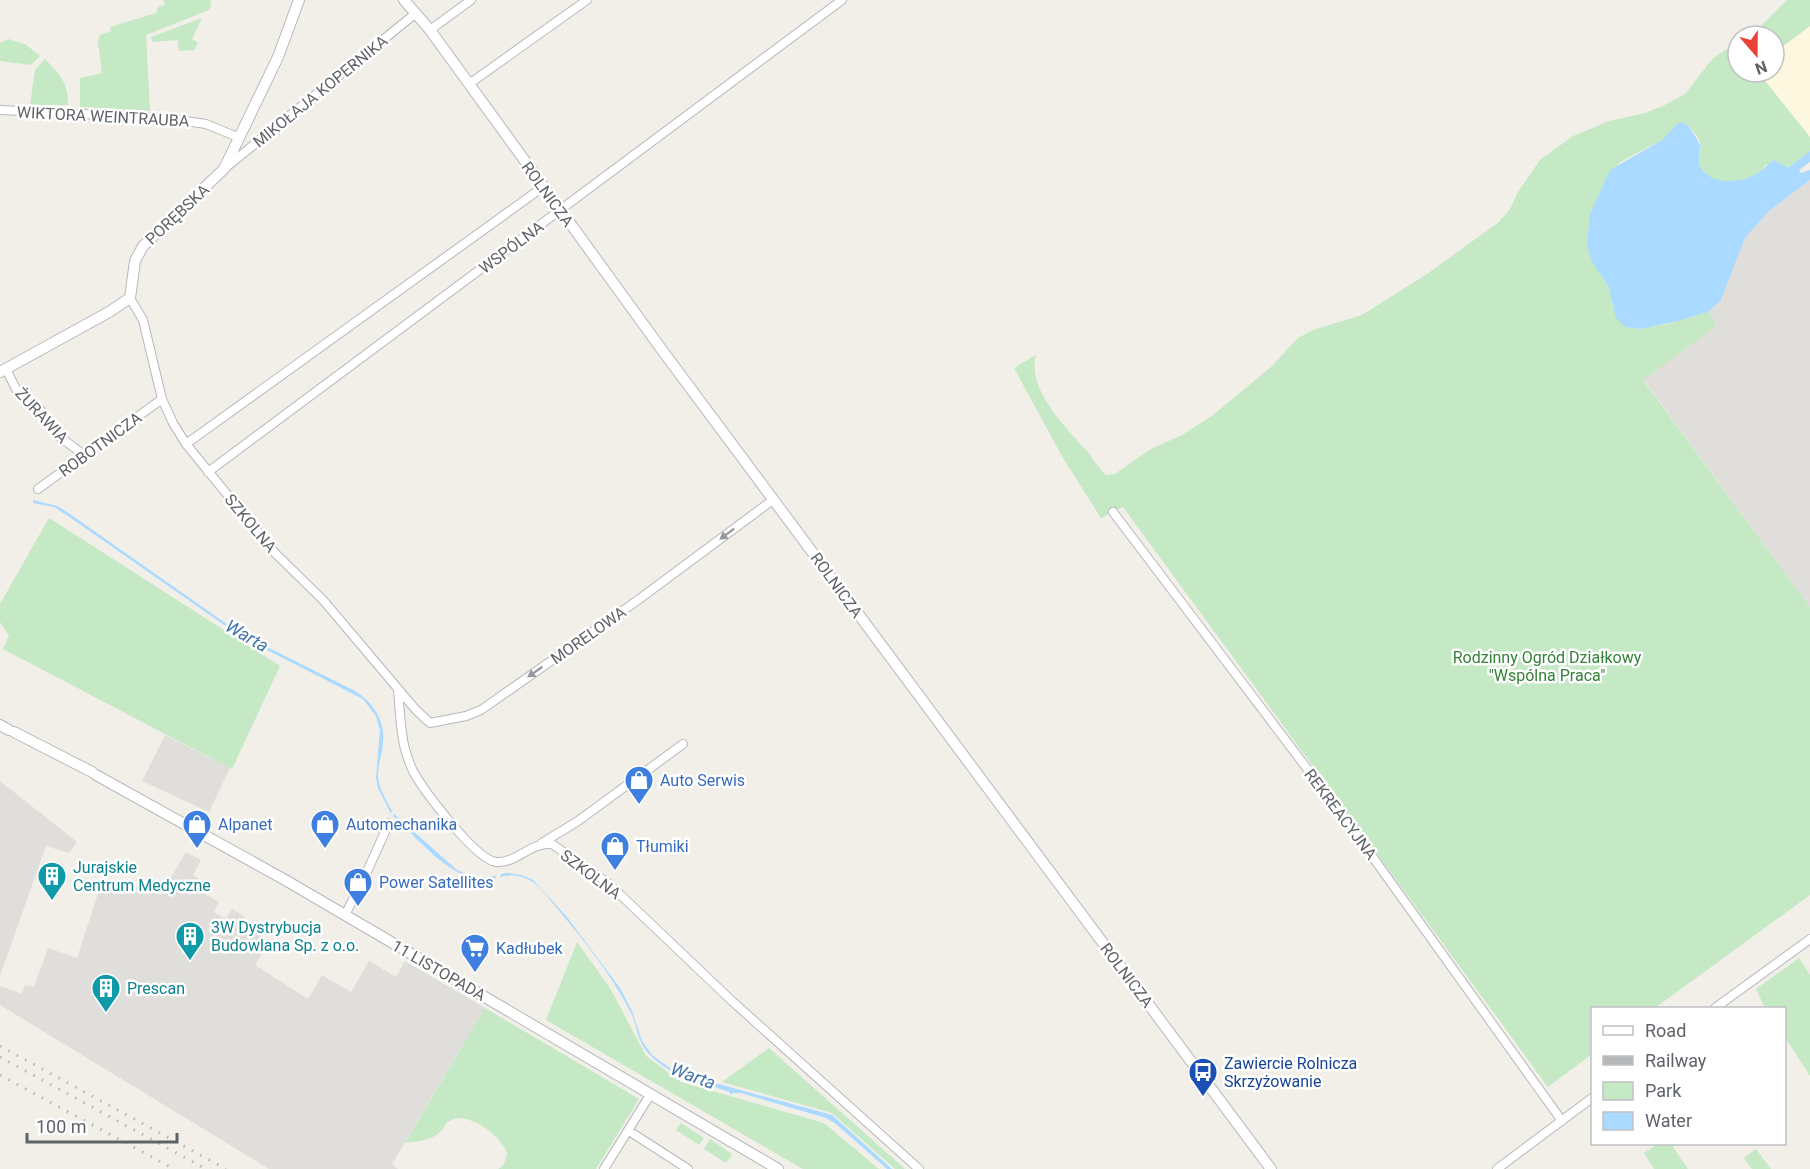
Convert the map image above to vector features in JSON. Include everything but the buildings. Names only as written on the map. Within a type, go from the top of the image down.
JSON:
[{"type":"street","name":"PORĘBSKA","points":[[130,298],[135,261],[142,246],[224,170],[278,57],[299,0]]},
{"type":"street","name":"ROLNICZA","points":[[404,0],[430,30],[543,187],[1271,1169]]},
{"type":"street","points":[[430,30],[471,0]]},
{"type":"street","points":[[470,84],[587,0]]},
{"type":"street","name":"WSPÓLNA","points":[[208,472],[842,0]]},
{"type":"street","name":"MIKOŁAJA KOPERNIKA","points":[[224,170],[416,13]]},
{"type":"street","name":"WIKTORA WEINTRAUBA","points":[[0,110],[165,117],[197,122],[240,138]]},
{"type":"street","points":[[186,444],[543,187]]},
{"type":"street","points":[[3,370],[110,312],[130,298]]},
{"type":"street","name":"SZKOLNA","points":[[130,298],[143,320],[162,399],[169,416],[186,444],[275,553],[323,600],[398,689],[405,749],[413,771],[464,839],[482,856],[494,862],[509,859],[542,843],[552,844],[608,883],[732,1001],[919,1169]]},
{"type":"street","name":"ŻURAWIA","points":[[3,370],[17,391],[39,408],[60,437],[84,455]]},
{"type":"street","name":"ROBOTNICZA","points":[[38,489],[162,399]]},
{"type":"street","name":"MORELOWA","points":[[398,689],[430,723],[466,716],[481,710],[638,600],[774,499]]},
{"type":"street","name":"REKREACYJNA","points":[[1113,512],[1349,824],[1562,1121]]},
{"type":"street","name":"11 LISTOPADA","points":[[7,729],[94,773],[345,915],[778,1169]]},
{"type":"street","points":[[542,843],[578,821],[683,744]]},
{"type":"street","points":[[345,915],[389,823]]},
{"type":"street","points":[[1716,1007],[1810,939]]},
{"type":"street","points":[[604,1169],[650,1095]]},
{"type":"street","points":[[1497,1169],[1591,1099]]},
{"type":"street","points":[[629,1131],[688,1169]]},
{"type":"shaded area","points":[[1810,26],[1810,137],[1768,84],[1786,84],[1786,44]]},
{"type":"shaded area","points":[[1810,180],[1810,607],[1643,379],[1717,325],[1708,312],[1721,300],[1745,238],[1769,211]]},
{"type":"shaded area","points":[[165,735],[230,768],[209,812],[142,781]]},
{"type":"shaded area","points":[[0,781],[77,842],[69,853],[46,846],[0,976]]},
{"type":"shaded area","points":[[186,852],[201,860],[193,875],[199,879],[194,888],[219,902],[214,912],[226,919],[232,909],[245,917],[239,927],[252,934],[258,924],[266,928],[258,943],[266,947],[255,965],[308,999],[322,975],[351,992],[369,961],[396,977],[405,961],[485,1008],[392,1164],[398,1169],[269,1169],[0,1005],[0,986],[22,994],[25,985],[34,987],[48,948],[77,958],[103,878],[161,895]]},
{"type":"green space","points":[[163,0],[210,0],[211,7],[209,10],[146,35],[150,111],[80,107],[80,78],[102,73],[98,41],[100,35],[111,31],[110,27],[156,13],[158,7],[165,5]]},
{"type":"green space","points":[[1787,0],[1810,0],[1810,26],[1786,44],[1786,24],[1763,24]]},
{"type":"green space","points":[[202,18],[192,39],[198,43],[194,50],[179,51],[178,40],[152,42],[151,37]]},
{"type":"green space","points":[[8,39],[25,44],[40,56],[31,65],[0,61],[0,43]]},
{"type":"green space","name":"Rodzinny Ogród Działkowy \"Wspólna Praca\"","points":[[1726,50],[1726,84],[1768,84],[1810,137],[1810,151],[1788,168],[1766,165],[1756,174],[1745,179],[1731,182],[1719,181],[1708,175],[1701,166],[1699,158],[1701,143],[1696,135],[1689,126],[1677,124],[1662,140],[1620,162],[1590,214],[1587,244],[1609,288],[1614,309],[1625,327],[1656,326],[1708,312],[1717,325],[1643,380],[1810,607],[1810,895],[1656,1007],[1591,1007],[1591,1055],[1548,1087],[1123,507],[1101,518],[1063,458],[1014,368],[1036,355],[1034,368],[1037,381],[1050,407],[1103,472],[1106,475],[1115,474],[1149,450],[1182,435],[1213,415],[1271,367],[1298,338],[1313,330],[1362,315],[1427,274],[1499,222],[1510,209],[1518,192],[1540,160],[1573,136],[1609,121],[1645,113],[1685,94],[1713,58]]},
{"type":"green space","points":[[45,59],[65,84],[68,105],[30,105],[35,70]]},
{"type":"green space","points":[[49,518],[280,666],[232,769],[3,649],[9,636],[0,622],[0,604]]},
{"type":"green space","points":[[577,942],[610,988],[646,1056],[681,1082],[824,1123],[879,1169],[803,1169],[546,1020]]},
{"type":"green space","points":[[1799,958],[1810,975],[1810,1076],[1786,1039],[1786,1007],[1765,1007],[1756,989]]},
{"type":"green space","points":[[485,1008],[639,1099],[596,1169],[498,1169],[506,1158],[507,1153],[504,1147],[487,1129],[464,1119],[456,1118],[447,1122],[434,1136],[405,1143]]},
{"type":"green space","points":[[769,1048],[905,1169],[895,1169],[832,1113],[722,1082]]},
{"type":"green space","points":[[681,1123],[704,1138],[699,1145],[676,1130]]},
{"type":"green space","points":[[710,1139],[732,1154],[726,1163],[704,1149]]},
{"type":"green space","points":[[1656,1145],[1672,1145],[1688,1169],[1654,1169],[1644,1153]]},
{"type":"green space","points":[[1756,1149],[1771,1169],[1752,1169],[1744,1158]]},
{"type":"water","points":[[1682,122],[1689,126],[1701,146],[1700,166],[1712,178],[1741,180],[1757,174],[1774,160],[1788,168],[1810,151],[1810,162],[1799,170],[1801,173],[1810,170],[1810,180],[1769,211],[1745,238],[1721,300],[1708,312],[1641,329],[1625,327],[1616,318],[1609,288],[1592,262],[1587,244],[1590,214],[1610,170],[1662,140],[1677,124]]},
{"type":"water","points":[[33,500],[57,506],[67,512],[241,634],[365,698],[376,711],[382,726],[383,743],[378,776],[381,790],[392,811],[391,814],[378,788],[376,778],[380,730],[376,716],[363,699],[240,636],[68,516],[54,507],[33,503]]},
{"type":"water","points":[[394,814],[457,870],[474,877],[453,870],[393,816]]},
{"type":"water","points":[[501,874],[521,875],[533,880],[567,917],[620,988],[632,1011],[642,1041],[652,1055],[679,1073],[713,1083],[712,1087],[679,1075],[664,1067],[651,1056],[642,1045],[633,1017],[622,997],[586,944],[538,886],[520,876],[500,877]]},
{"type":"water","points":[[496,876],[496,878],[476,878]]},
{"type":"water","points":[[715,1083],[832,1115],[892,1169],[887,1169],[836,1124],[826,1118],[741,1093],[731,1095],[715,1087]]},
{"type":"railway","points":[[0,1046],[226,1169]]},
{"type":"railway","points":[[0,1057],[206,1169]]},
{"type":"railway","points":[[0,1075],[174,1169]]},
{"type":"place","name":"Auto Serwis","points":[[639,806]]},
{"type":"place","name":"Alpanet","points":[[197,850]]},
{"type":"place","name":"Automechanika","points":[[325,850]]},
{"type":"place","name":"Tłumiki","points":[[615,872]]},
{"type":"place","name":"Jurajskie Centrum Medyczne","points":[[52,902]]},
{"type":"place","name":"Power Satellites","points":[[358,908]]},
{"type":"place","name":"3W Dystrybucja Budowlana Sp. z o.o.","points":[[190,962]]},
{"type":"place","name":"Kadłubek","points":[[475,974]]},
{"type":"place","name":"Prescan","points":[[106,1014]]},
{"type":"place","name":"Zawiercie Rolnicza Skrzyżowanie","points":[[1203,1098]]},
{"type":"water label","name":"Warta","points":[[247,636]]},
{"type":"water label","name":"Warta","points":[[693,1076]]}]
